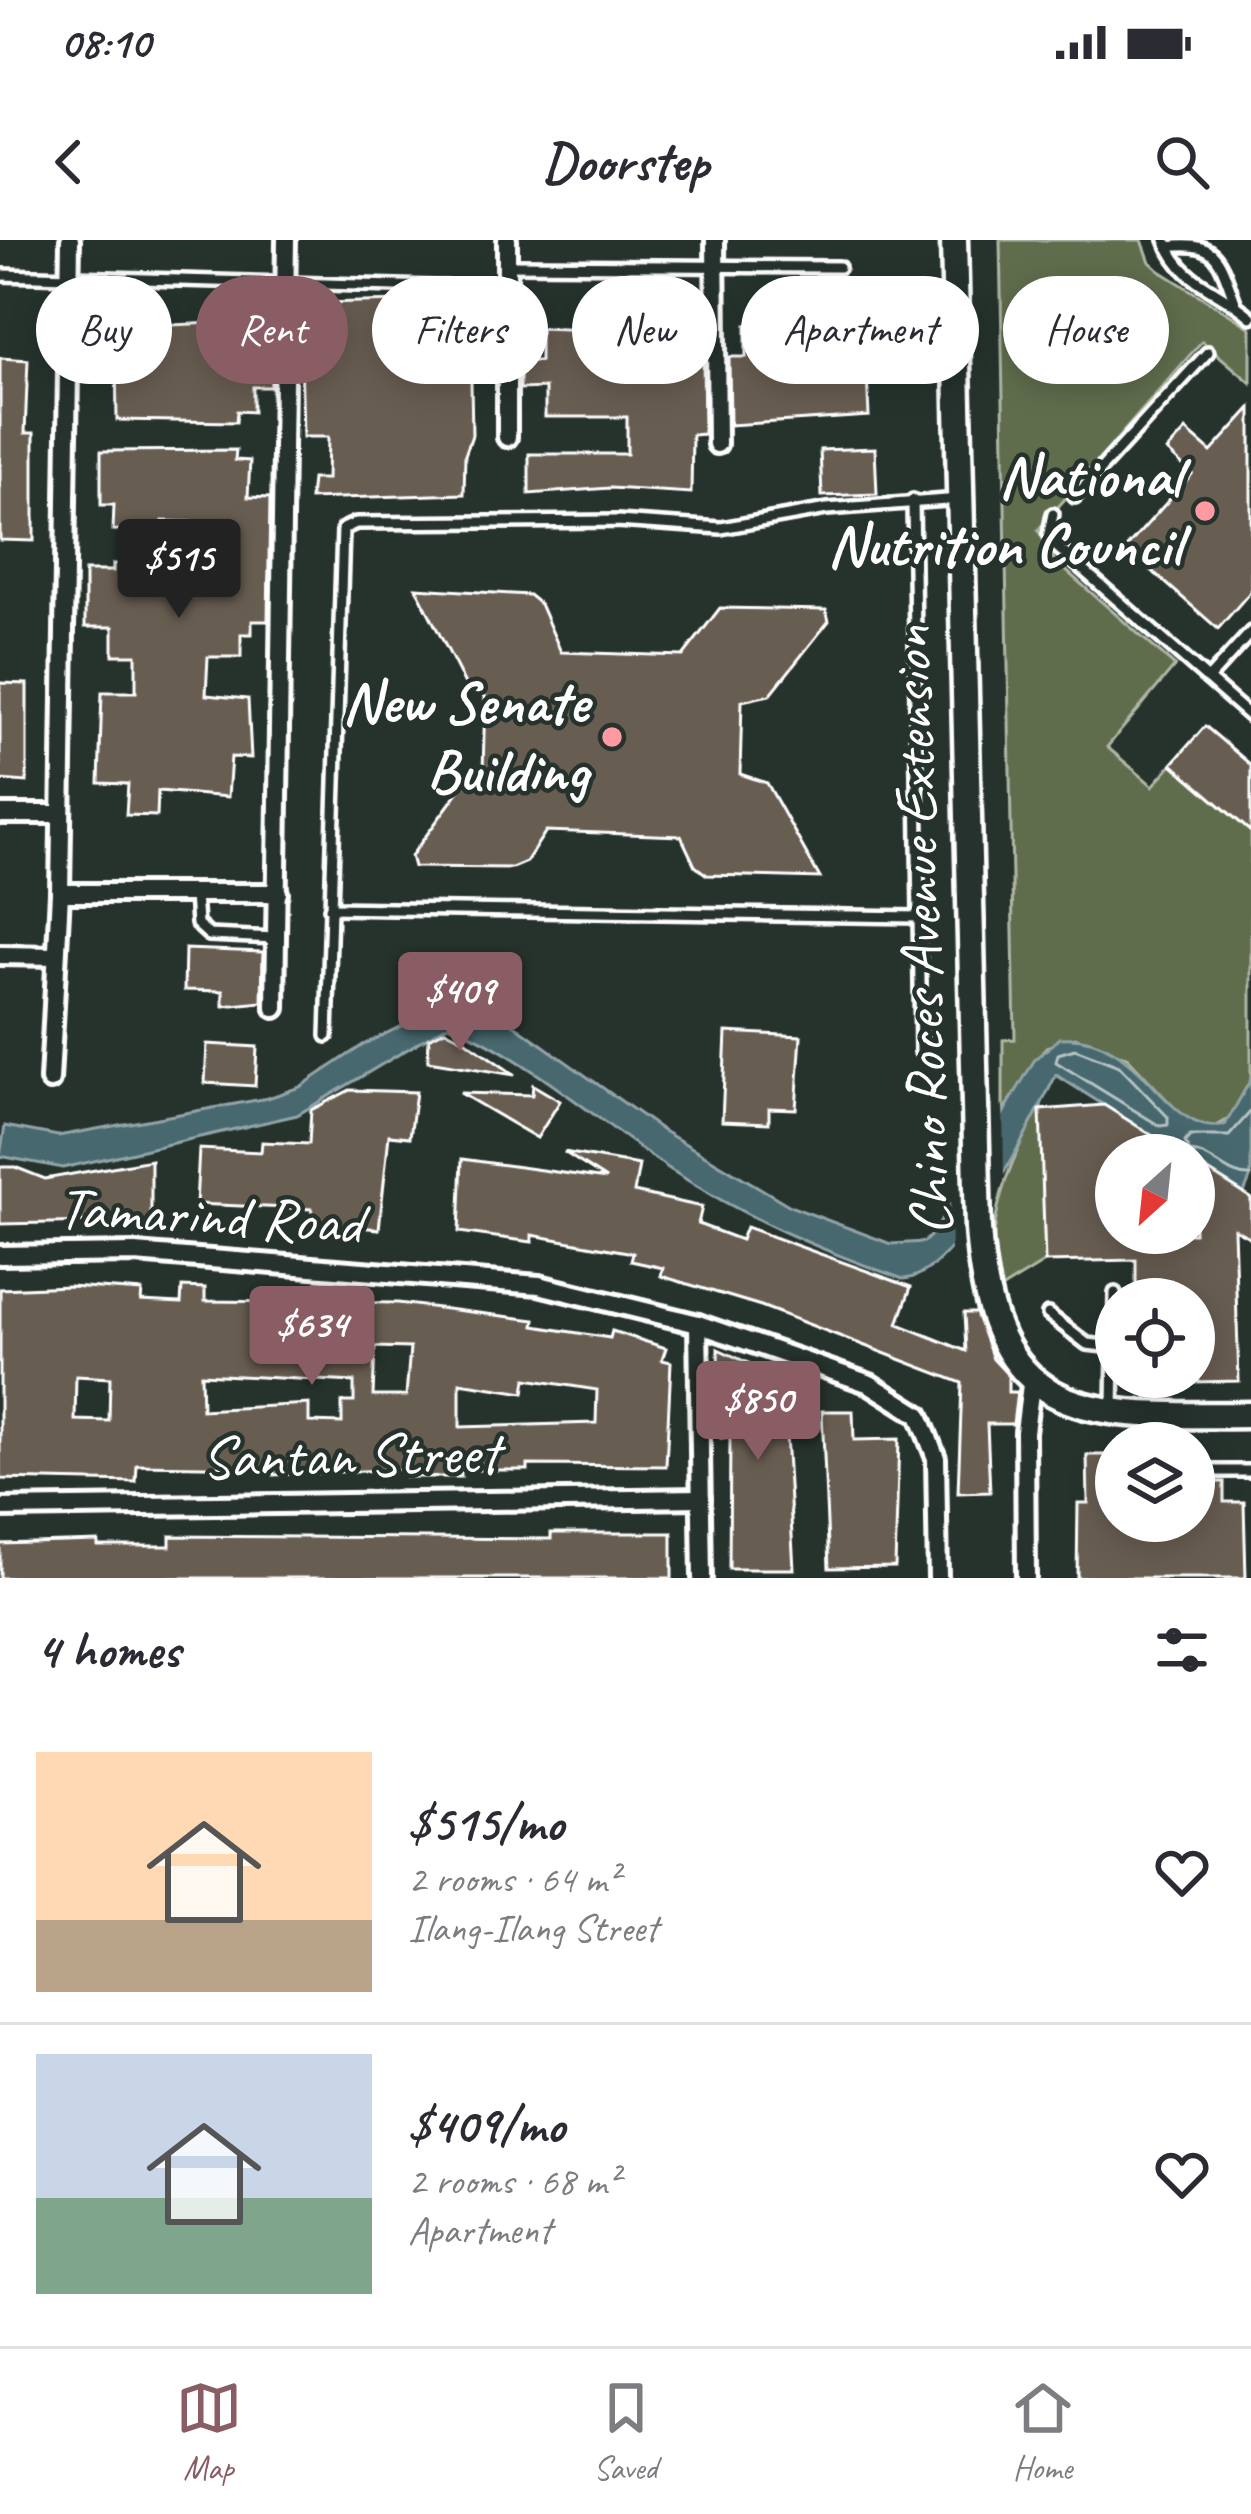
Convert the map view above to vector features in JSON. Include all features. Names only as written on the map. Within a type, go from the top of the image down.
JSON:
[{"type":"main road","name":"Chino Roces Avenue Extension","points":[[954,240],[978,1228],[990,1311],[1031,1377],[1061,1402],[1113,1414],[1251,1414]]},
{"type":"street","points":[[70,240],[70,276]]},
{"type":"street","points":[[286,240],[286,276]]},
{"type":"street","points":[[507,276],[508,240]]},
{"type":"street","points":[[715,240],[717,444]]},
{"type":"street","points":[[50,1080],[60,893],[68,384]]},
{"type":"street","points":[[275,1008],[285,384]]},
{"type":"street","points":[[507,384],[507,437]]},
{"type":"street","points":[[0,814],[61,814]]},
{"type":"street","points":[[60,893],[278,892]]},
{"type":"street","points":[[0,955],[56,956]]},
{"type":"street","name":"Tamarind Road","points":[[0,1256],[135,1252],[539,1285],[698,1324],[870,1384],[919,1415],[935,1458],[938,1578]]},
{"type":"street","points":[[698,1324],[702,1578]]},
{"type":"street","points":[[1026,1578],[1025,1432],[1031,1377]]},
{"type":"street","name":"Santan Street","points":[[0,1508],[701,1498]]},
{"type":"lane","points":[[1236,303],[1220,260],[1210,250],[1194,243],[1167,244],[1180,269],[1205,291],[1236,303],[1251,317]]},
{"type":"lane","points":[[507,265],[839,267]]},
{"type":"lane","points":[[0,275],[36,276]]},
{"type":"lane","points":[[1075,497],[1208,352]]},
{"type":"lane","points":[[327,1036],[340,542],[349,525],[617,521],[721,528],[913,500],[960,499]]},
{"type":"lane","points":[[913,500],[921,1052]]},
{"type":"lane","points":[[1053,514],[1049,533],[1057,547],[1251,717]]},
{"type":"lane","points":[[1208,679],[1251,632]]},
{"type":"lane","points":[[194,894],[197,924],[209,935],[277,938]]},
{"type":"lane","points":[[330,908],[919,917]]},
{"type":"lane","points":[[1048,1314],[1087,1344],[1095,1345]]},
{"type":"lane","points":[[1113,1398],[1113,1414]]},
{"type":"lane","points":[[1166,1415],[1166,1422]]},
{"type":"lane","points":[[1215,1471],[1251,1471]]},
{"type":"green space","points":[[1000,240],[1142,240],[1150,262],[1168,276],[1003,276],[1003,384],[1165,384],[1038,530],[1055,561],[1175,666],[1107,747],[1153,786],[1172,764],[1251,832],[1251,1079],[1234,1116],[1213,1128],[1185,1119],[1127,1057],[1075,1037],[1046,1047],[1003,1111],[1003,1040],[1015,1039]]},
{"type":"green space","points":[[1169,277],[1251,328],[1251,383],[1202,341],[1169,379]]},
{"type":"green space","points":[[1041,1104],[1045,1262],[1001,1289],[995,1266],[996,1218],[1009,1170]]},
{"type":"water","points":[[462,996],[513,1024],[662,1130],[792,1207],[891,1244],[924,1242],[935,1231],[1035,1059],[1060,1038],[1089,1040],[1113,1051],[1186,1117],[1205,1125],[1225,1125],[1251,1079],[1251,1176],[1244,1193],[1215,1175],[1215,1134],[1150,1134],[1056,1075],[969,1226],[924,1272],[903,1279],[727,1203],[671,1170],[532,1070],[448,1025],[297,1115],[63,1168],[0,1156],[5,1126],[58,1136],[268,1098],[300,1087],[363,1045]]},
{"type":"pier","points":[[1003,1104],[1004,1182],[951,1255],[950,1201]]},
{"type":"building","points":[[348,302],[372,302],[372,384],[471,384],[472,435],[465,455],[464,494],[310,499],[312,479],[327,479],[328,437],[303,437],[302,384],[348,384]]},
{"type":"building","points":[[196,324],[196,384],[271,384],[253,387],[253,412],[237,411],[236,422],[117,420],[116,384],[172,384],[172,325]]},
{"type":"building","points":[[548,328],[572,329],[572,384],[703,384],[704,434],[692,435],[691,493],[610,488],[529,494],[529,454],[627,454],[627,417],[545,417],[545,388],[520,389],[520,384],[548,384]]},
{"type":"building","points":[[729,357],[741,357],[741,384],[867,384],[869,416],[730,425]]},
{"type":"building","points":[[0,358],[28,360],[25,433],[34,433],[34,541],[0,540]]},
{"type":"building","name":"National Nutrition Council","points":[[1251,408],[1251,591],[1218,629],[1126,548],[1192,474],[1167,451],[1186,430],[1211,452]]},
{"type":"building","points":[[875,448],[877,494],[822,496],[820,450]]},
{"type":"building","points":[[236,450],[235,460],[250,461],[248,497],[270,498],[268,621],[252,621],[252,634],[241,634],[241,657],[208,657],[206,695],[248,699],[251,758],[231,757],[228,797],[158,791],[157,816],[126,815],[128,784],[99,783],[102,692],[136,692],[136,655],[113,655],[113,627],[85,627],[85,571],[113,571],[113,564],[180,564],[180,555],[192,555],[194,522],[163,521],[162,531],[113,530],[114,505],[101,505],[101,451]]},
{"type":"building","name":"New Senate Building","points":[[416,588],[529,595],[540,604],[561,652],[683,656],[720,608],[826,610],[829,621],[770,695],[742,701],[740,774],[767,783],[820,878],[707,875],[695,866],[681,836],[546,831],[526,862],[512,868],[414,867],[411,856],[467,780],[483,772],[485,696],[466,686]]},
{"type":"building","points":[[0,683],[27,684],[27,782],[0,780]]},
{"type":"building","points":[[1205,726],[1251,765],[1251,832],[1172,764]]},
{"type":"building","points":[[185,949],[263,952],[262,1002],[223,1006],[223,991],[184,990]]},
{"type":"building","points":[[445,1030],[515,1075],[428,1061],[429,1038]]},
{"type":"building","points":[[726,1032],[801,1036],[796,1109],[769,1108],[769,1123],[722,1121]]},
{"type":"building","points":[[207,1044],[257,1047],[255,1086],[205,1083]]},
{"type":"building","points":[[533,1085],[560,1101],[537,1138],[460,1093],[532,1095]]},
{"type":"building","points":[[350,1090],[416,1092],[410,1137],[389,1135],[379,1229],[311,1222],[312,1209],[196,1204],[199,1149],[261,1152],[262,1142],[309,1144],[311,1110]]},
{"type":"building","points":[[1104,1105],[1150,1134],[1095,1134],[1095,1254],[1215,1254],[1215,1175],[1251,1198],[1251,1238],[1234,1229],[1239,1381],[1215,1382],[1215,1278],[1136,1278],[1136,1260],[1045,1262],[1040,1110]]},
{"type":"building","points":[[564,1152],[639,1165],[634,1192],[702,1207],[698,1224],[741,1240],[746,1227],[911,1287],[898,1324],[966,1351],[964,1313],[976,1313],[993,1359],[1008,1375],[1008,1392],[1017,1392],[1013,1424],[987,1424],[990,1492],[958,1493],[962,1383],[761,1306],[661,1276],[663,1268],[631,1261],[633,1253],[532,1235],[532,1242],[459,1232],[462,1159],[606,1179]]},
{"type":"building","points":[[151,1160],[151,1221],[0,1224],[0,1167],[15,1167],[45,1179]]},
{"type":"building","points":[[69,1286],[142,1291],[141,1301],[181,1303],[182,1287],[205,1288],[205,1301],[398,1303],[535,1320],[534,1326],[610,1338],[612,1331],[666,1348],[662,1360],[671,1362],[666,1466],[528,1465],[528,1470],[461,1470],[461,1477],[406,1477],[406,1469],[274,1475],[274,1467],[137,1465],[136,1482],[0,1479],[0,1289]],"holes":[[[375,1347],[410,1348],[406,1396],[373,1396]],[[201,1374],[354,1382],[354,1402],[342,1402],[342,1423],[309,1422],[309,1404],[202,1410]],[[76,1376],[110,1378],[109,1421],[75,1420]],[[526,1379],[597,1390],[596,1423],[460,1427],[460,1383],[524,1393]]]},
{"type":"building","points":[[718,1349],[807,1390],[786,1435],[794,1569],[729,1569],[730,1437],[721,1438]]},
{"type":"building","points":[[822,1411],[853,1411],[854,1440],[899,1439],[895,1567],[829,1568]]},
{"type":"building","points":[[1087,1455],[1095,1455],[1095,1542],[1215,1542],[1215,1482],[1224,1482],[1224,1502],[1244,1502],[1246,1578],[1077,1578],[1078,1503],[1088,1503]]},
{"type":"building","points":[[551,1533],[672,1533],[672,1578],[0,1578],[0,1544],[98,1541],[98,1546],[170,1546],[170,1536],[551,1539]]},
{"type":"place","name":"National Nutrition Council","points":[[1205,511]]},
{"type":"place","name":"New Senate Building","points":[[612,737]]}]
